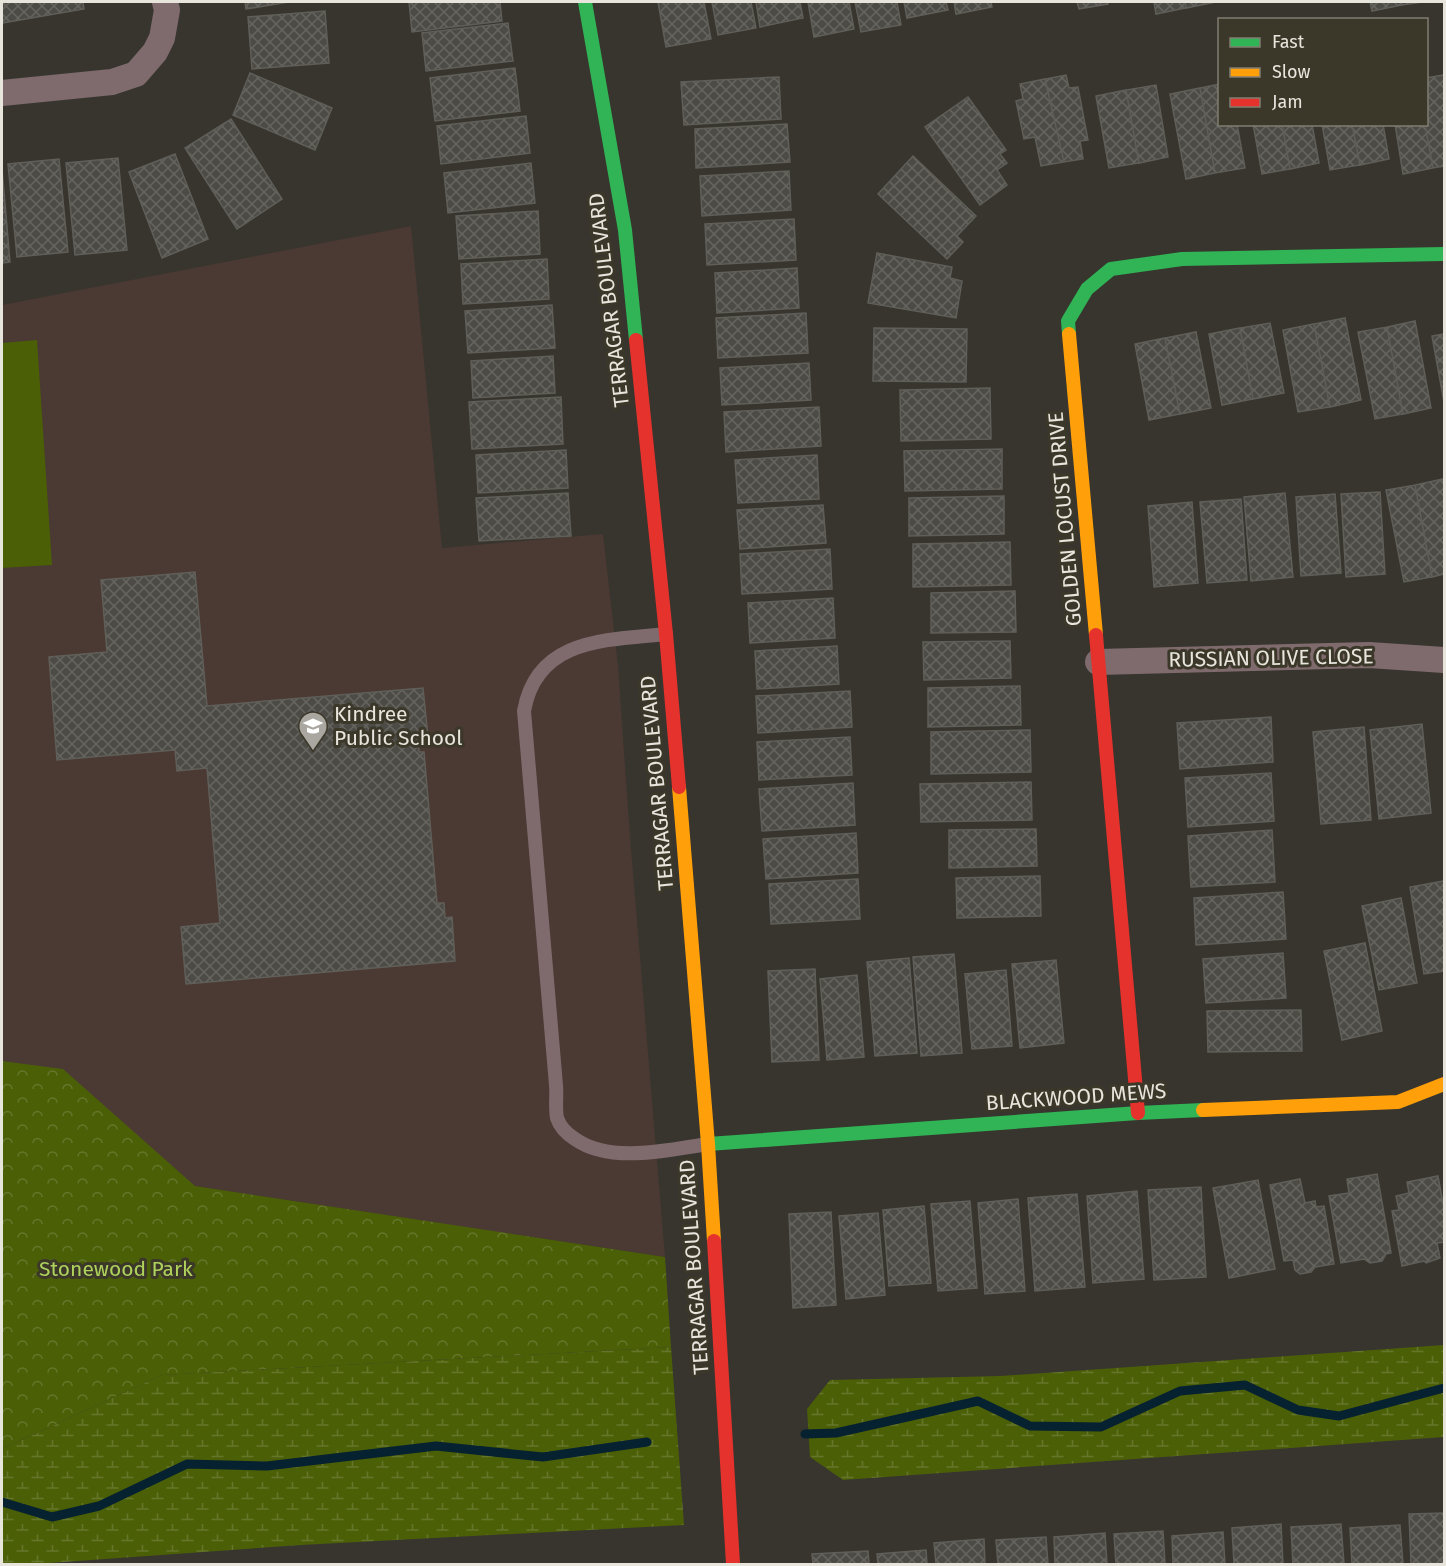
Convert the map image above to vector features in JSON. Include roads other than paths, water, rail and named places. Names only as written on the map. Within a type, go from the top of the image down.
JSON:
[{"type":"street","points":[[2,93],[112,82],[136,74],[155,52],[162,38],[167,10],[165,2]]},
{"type":"street","name":"TERRAGAR BOULEVARD","points":[[585,2],[625,230],[666,634],[708,1144],[733,1564]]},
{"type":"street","name":"GOLDEN LOCUST DRIVE","points":[[1138,1113],[1068,321],[1087,289],[1111,269],[1182,259],[1444,254]]},
{"type":"street","name":"RUSSIAN OLIVE CLOSE","points":[[1098,662],[1369,655],[1444,660]]},
{"type":"street","name":"BLACKWOOD MEWS","points":[[708,1144],[1138,1113],[1398,1102],[1444,1083]]},
{"type":"lane","points":[[666,634],[604,640],[561,654],[545,667],[527,696],[524,711],[557,1118],[566,1133],[579,1143],[601,1151],[654,1152],[708,1144]]},
{"type":"waterway","points":[[805,1434],[836,1433],[978,1401],[1030,1426],[1101,1427],[1180,1391],[1245,1385],[1298,1410],[1339,1416],[1444,1388]]},
{"type":"waterway","points":[[2,1502],[52,1517],[99,1506],[187,1464],[267,1466],[436,1446],[543,1457],[647,1442]]},
{"type":"place","name":"Kindree Public School","points":[[313,752]]},
{"type":"park label","name":"Stonewood Park","points":[[116,1269]]}]
